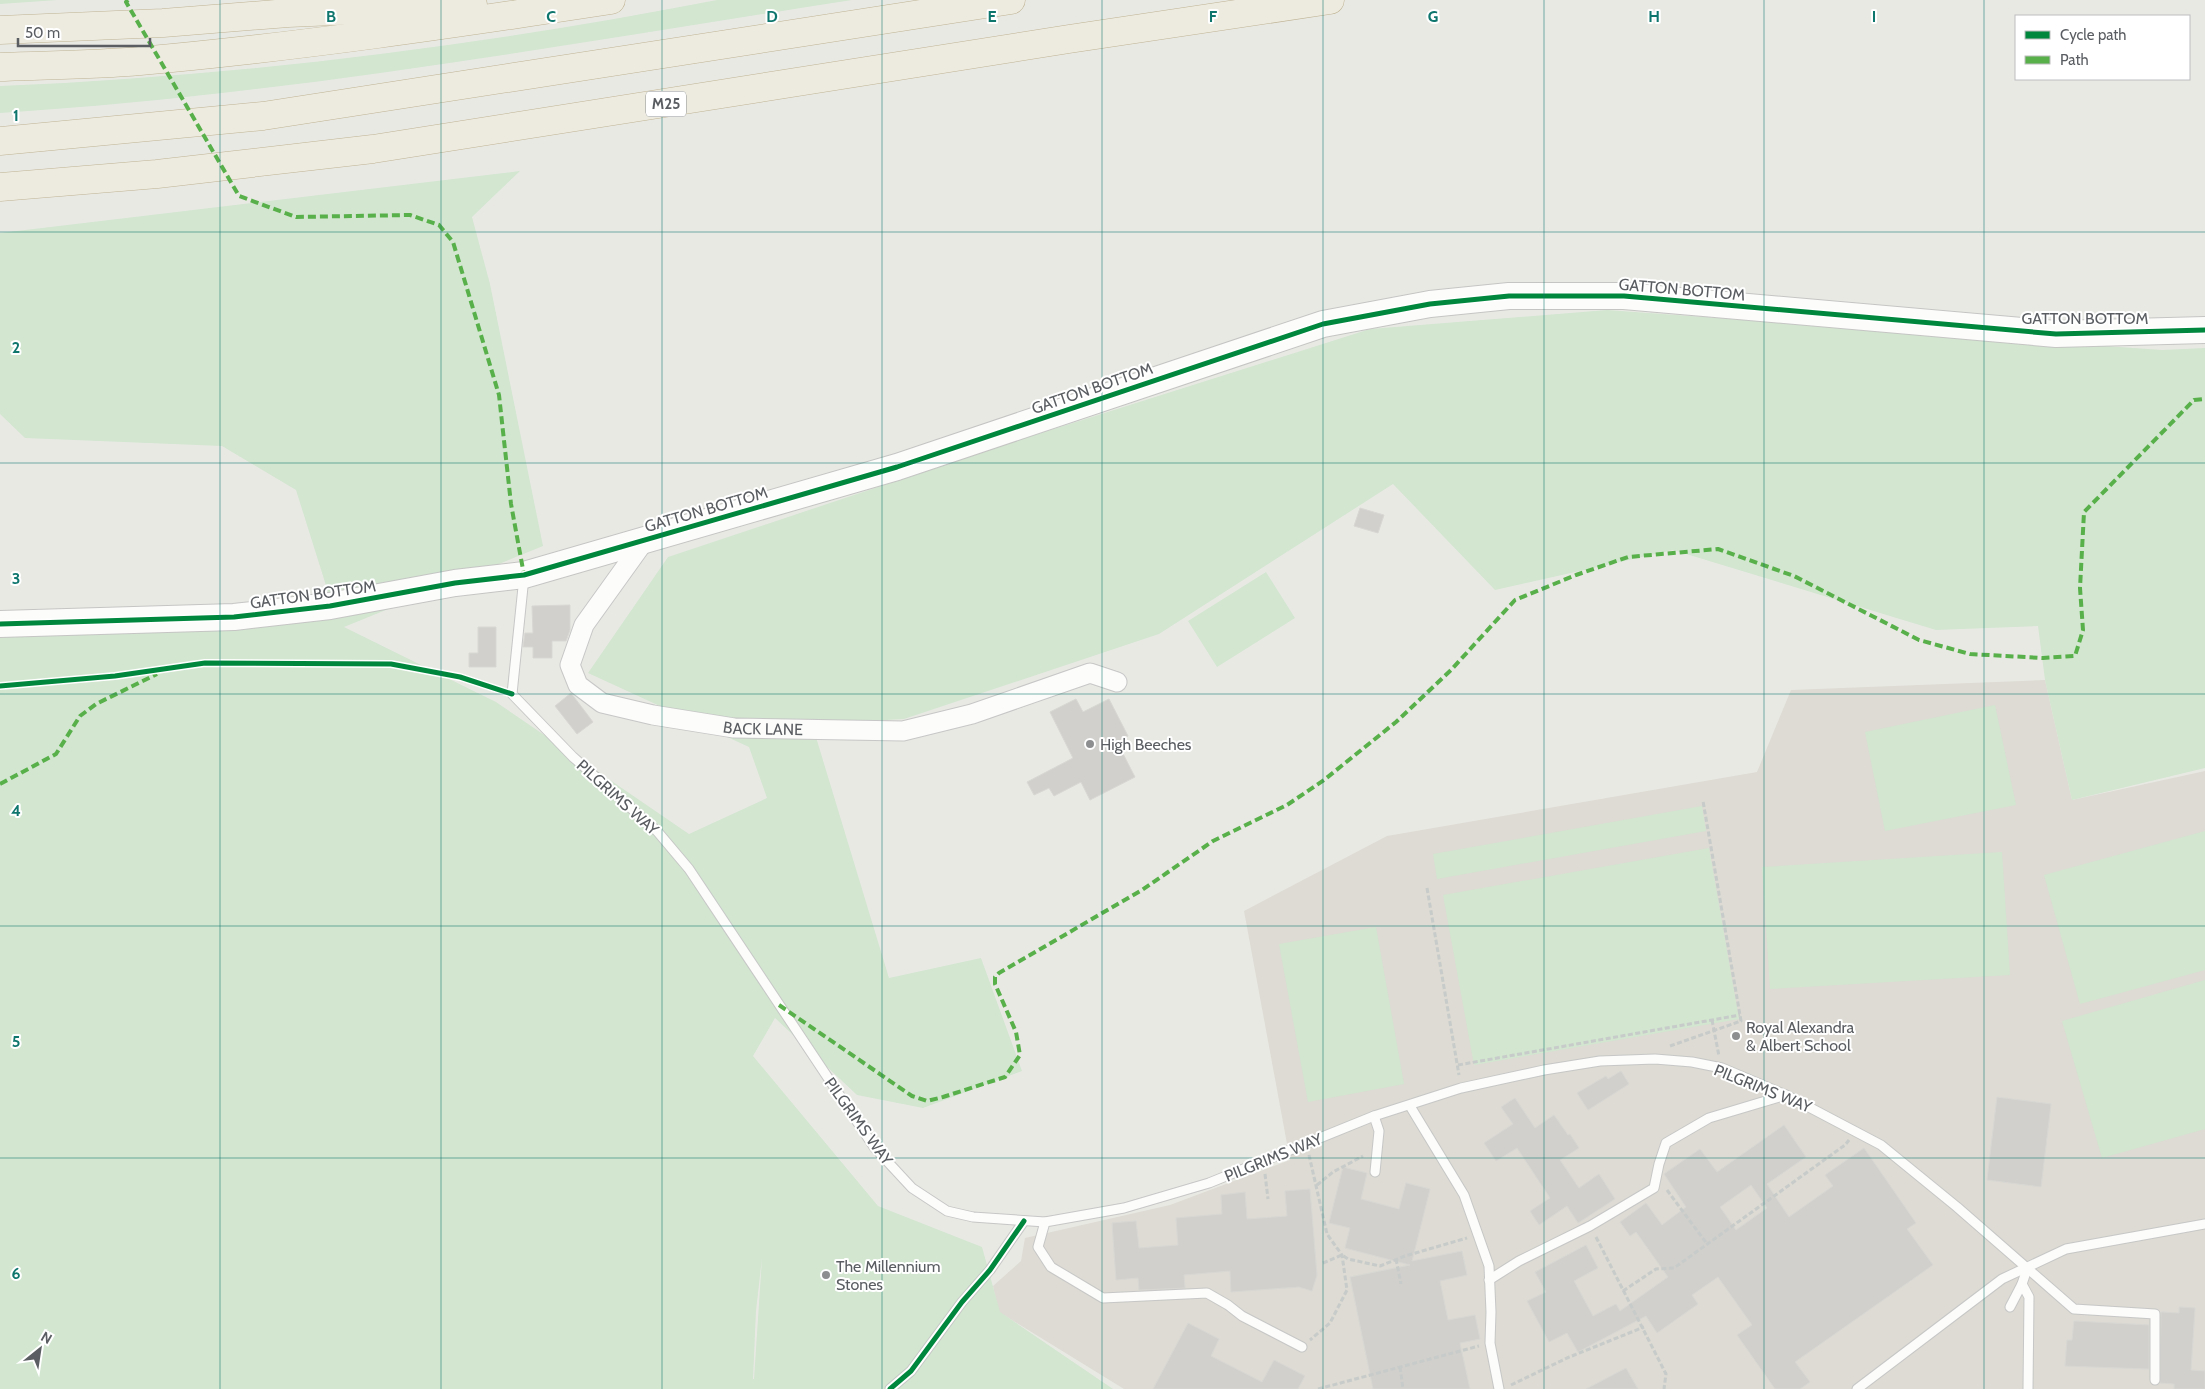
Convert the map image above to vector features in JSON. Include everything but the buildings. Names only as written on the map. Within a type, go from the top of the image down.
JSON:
[{"type":"highway","points":[[0,30],[163,24],[288,13],[610,0]]},
{"type":"highway","points":[[0,66],[138,61],[226,52],[425,28],[610,0]]},
{"type":"highway","points":[[0,141],[263,116],[1011,0]]},
{"type":"highway","name":"M25","points":[[0,187],[157,174],[373,149],[1060,40],[1330,0]]},
{"type":"street","name":"GATTON BOTTOM","points":[[0,624],[234,617],[330,606],[455,582],[524,575],[897,468],[1323,324],[1430,304],[1509,296],[1624,296],[2056,334],[2205,330]]},
{"type":"street","name":"BACK LANE","points":[[645,540],[584,625],[570,665],[578,685],[602,703],[653,715],[734,728],[903,731],[972,714],[1090,673],[1117,682]]},
{"type":"lane","name":"PILGRIMS WAY","points":[[524,575],[512,694],[573,757],[657,831],[690,870],[869,1140],[912,1188],[947,1211],[973,1217],[1045,1222],[1124,1208],[1209,1183],[1374,1116],[1410,1106],[1461,1088],[1544,1070],[1600,1061],[1655,1059],[1692,1062],[1722,1068],[1786,1095],[1881,1145],[1957,1207],[2074,1309],[2155,1314],[2155,1380]]},
{"type":"lane","points":[[1490,1280],[1519,1261],[1590,1226],[1654,1188],[1666,1143],[1708,1118],[1786,1095]]},
{"type":"lane","points":[[1410,1106],[1464,1194],[1489,1266],[1492,1312],[1490,1344],[1500,1389]]},
{"type":"lane","points":[[1374,1116],[1379,1131],[1375,1172]]},
{"type":"lane","points":[[890,1389],[912,1371],[962,1302],[990,1270],[1024,1221]]},
{"type":"lane","points":[[1045,1222],[1038,1247],[1052,1267],[1103,1298],[1207,1293],[1228,1305],[1242,1316],[1302,1347]]},
{"type":"lane","points":[[1857,1389],[1870,1387],[2002,1279],[2027,1269],[2066,1249],[2205,1224]]},
{"type":"lane","points":[[2010,1307],[2022,1284],[2027,1269]]},
{"type":"lane","points":[[2022,1284],[2029,1297],[2028,1389]]},
{"type":"path","points":[[1669,1047],[1741,1021],[1703,800]]},
{"type":"path","points":[[1427,888],[1461,1088]]},
{"type":"path","points":[[1458,1065],[1740,1015]]},
{"type":"path","points":[[1712,1020],[1722,1068]]},
{"type":"path","points":[[1623,1291],[1656,1269],[1674,1268],[1845,1146],[1855,1131]]},
{"type":"path","points":[[1306,1144],[1327,1234],[1348,1259],[1380,1266],[1396,1259],[1478,1235]]},
{"type":"path","points":[[1317,1185],[1333,1172],[1377,1149]]},
{"type":"path","points":[[1263,1161],[1268,1199]]},
{"type":"path","points":[[1656,1175],[1707,1244]]},
{"type":"path","points":[[1590,1226],[1623,1291],[1644,1327],[1666,1374],[1664,1389]]},
{"type":"path","points":[[1323,1263],[1342,1254]]},
{"type":"path","points":[[1302,1347],[1330,1323],[1347,1290],[1342,1254]]},
{"type":"path","points":[[1396,1259],[1401,1284]]},
{"type":"path","points":[[1500,1389],[1567,1358],[1644,1327]]},
{"type":"path","points":[[1318,1389],[1490,1344]]},
{"type":"path","points":[[1400,1367],[1403,1389]]},
{"type":"shaded area","name":"Royal Alexandra & Albert School","points":[[2045,680],[2072,800],[2205,771],[2205,1389],[1124,1389],[999,1312],[993,1286],[1021,1261],[1025,1238],[1170,1205],[1290,1160],[1244,911],[1387,836],[1757,772],[1791,690]]},
{"type":"green space","points":[[0,0],[58,0],[0,4]]},
{"type":"green space","points":[[717,0],[852,0],[321,81],[107,105],[0,113],[0,86],[180,75],[270,67],[450,45]]},
{"type":"green space","points":[[520,171],[472,217],[490,284],[543,546],[344,627],[496,702],[689,834],[767,798],[749,747],[588,673],[668,557],[1013,442],[1370,329],[1607,310],[2162,350],[2205,348],[2205,768],[2072,800],[2045,680],[2038,626],[1936,630],[1673,550],[1495,590],[1393,484],[1159,634],[904,719],[812,724],[889,978],[981,958],[1022,1071],[923,1108],[857,1095],[775,1018],[753,1056],[878,1206],[982,1247],[1000,1312],[1113,1389],[0,1389],[0,635],[334,611],[296,490],[222,446],[25,438],[0,414],[0,233]],"holes":[[[762,1258],[754,1379],[756,1311]]]},
{"type":"green space","points":[[1266,572],[1295,618],[1217,667],[1188,621]]},
{"type":"green space","points":[[1995,705],[2016,805],[1885,831],[1865,732]]},
{"type":"green space","points":[[1702,806],[1706,831],[1437,879],[1433,854]]},
{"type":"green space","points":[[2205,831],[2205,970],[2080,1004],[2044,875]]},
{"type":"green space","points":[[1709,848],[1739,1019],[1474,1065],[1443,895]]},
{"type":"green space","points":[[2002,852],[2010,975],[1770,989],[1762,867]]},
{"type":"green space","points":[[1376,927],[1404,1084],[1308,1102],[1279,944]]},
{"type":"green space","points":[[2205,980],[2205,1129],[2102,1158],[2062,1021]]},
{"type":"marked path","points":[[128,0],[126,2],[239,196],[296,217],[410,215],[439,225],[453,242],[499,395],[511,504],[524,575]]},
{"type":"marked path","points":[[779,1005],[912,1096],[927,1101],[1005,1077],[1020,1055],[1016,1032],[995,984],[995,977],[999,973],[1142,890],[1213,841],[1287,805],[1324,780],[1396,722],[1451,670],[1515,600],[1576,575],[1628,557],[1718,549],[1794,576],[1919,640],[1970,654],[2043,658],[2075,656],[2083,630],[2080,588],[2084,512],[2194,400],[2205,399]]},
{"type":"marked path","points":[[0,784],[56,754],[80,716],[96,704],[157,674]]},
{"type":"cycle path","points":[[0,624],[234,617],[330,606],[455,583],[524,575],[897,467],[1323,324],[1430,304],[1509,296],[1624,296],[2056,334],[2205,330]]},
{"type":"cycle path","points":[[0,686],[115,676],[205,663],[391,664],[460,677],[512,694]]},
{"type":"cycle path","points":[[890,1389],[911,1371],[962,1302],[990,1270],[1024,1221]]},
{"type":"place","name":"High Beeches","points":[[1090,744]]},
{"type":"place","name":"Royal Alexandra & Albert School","points":[[1736,1036]]},
{"type":"place","name":"The Millennium Stones","points":[[826,1275]]}]
